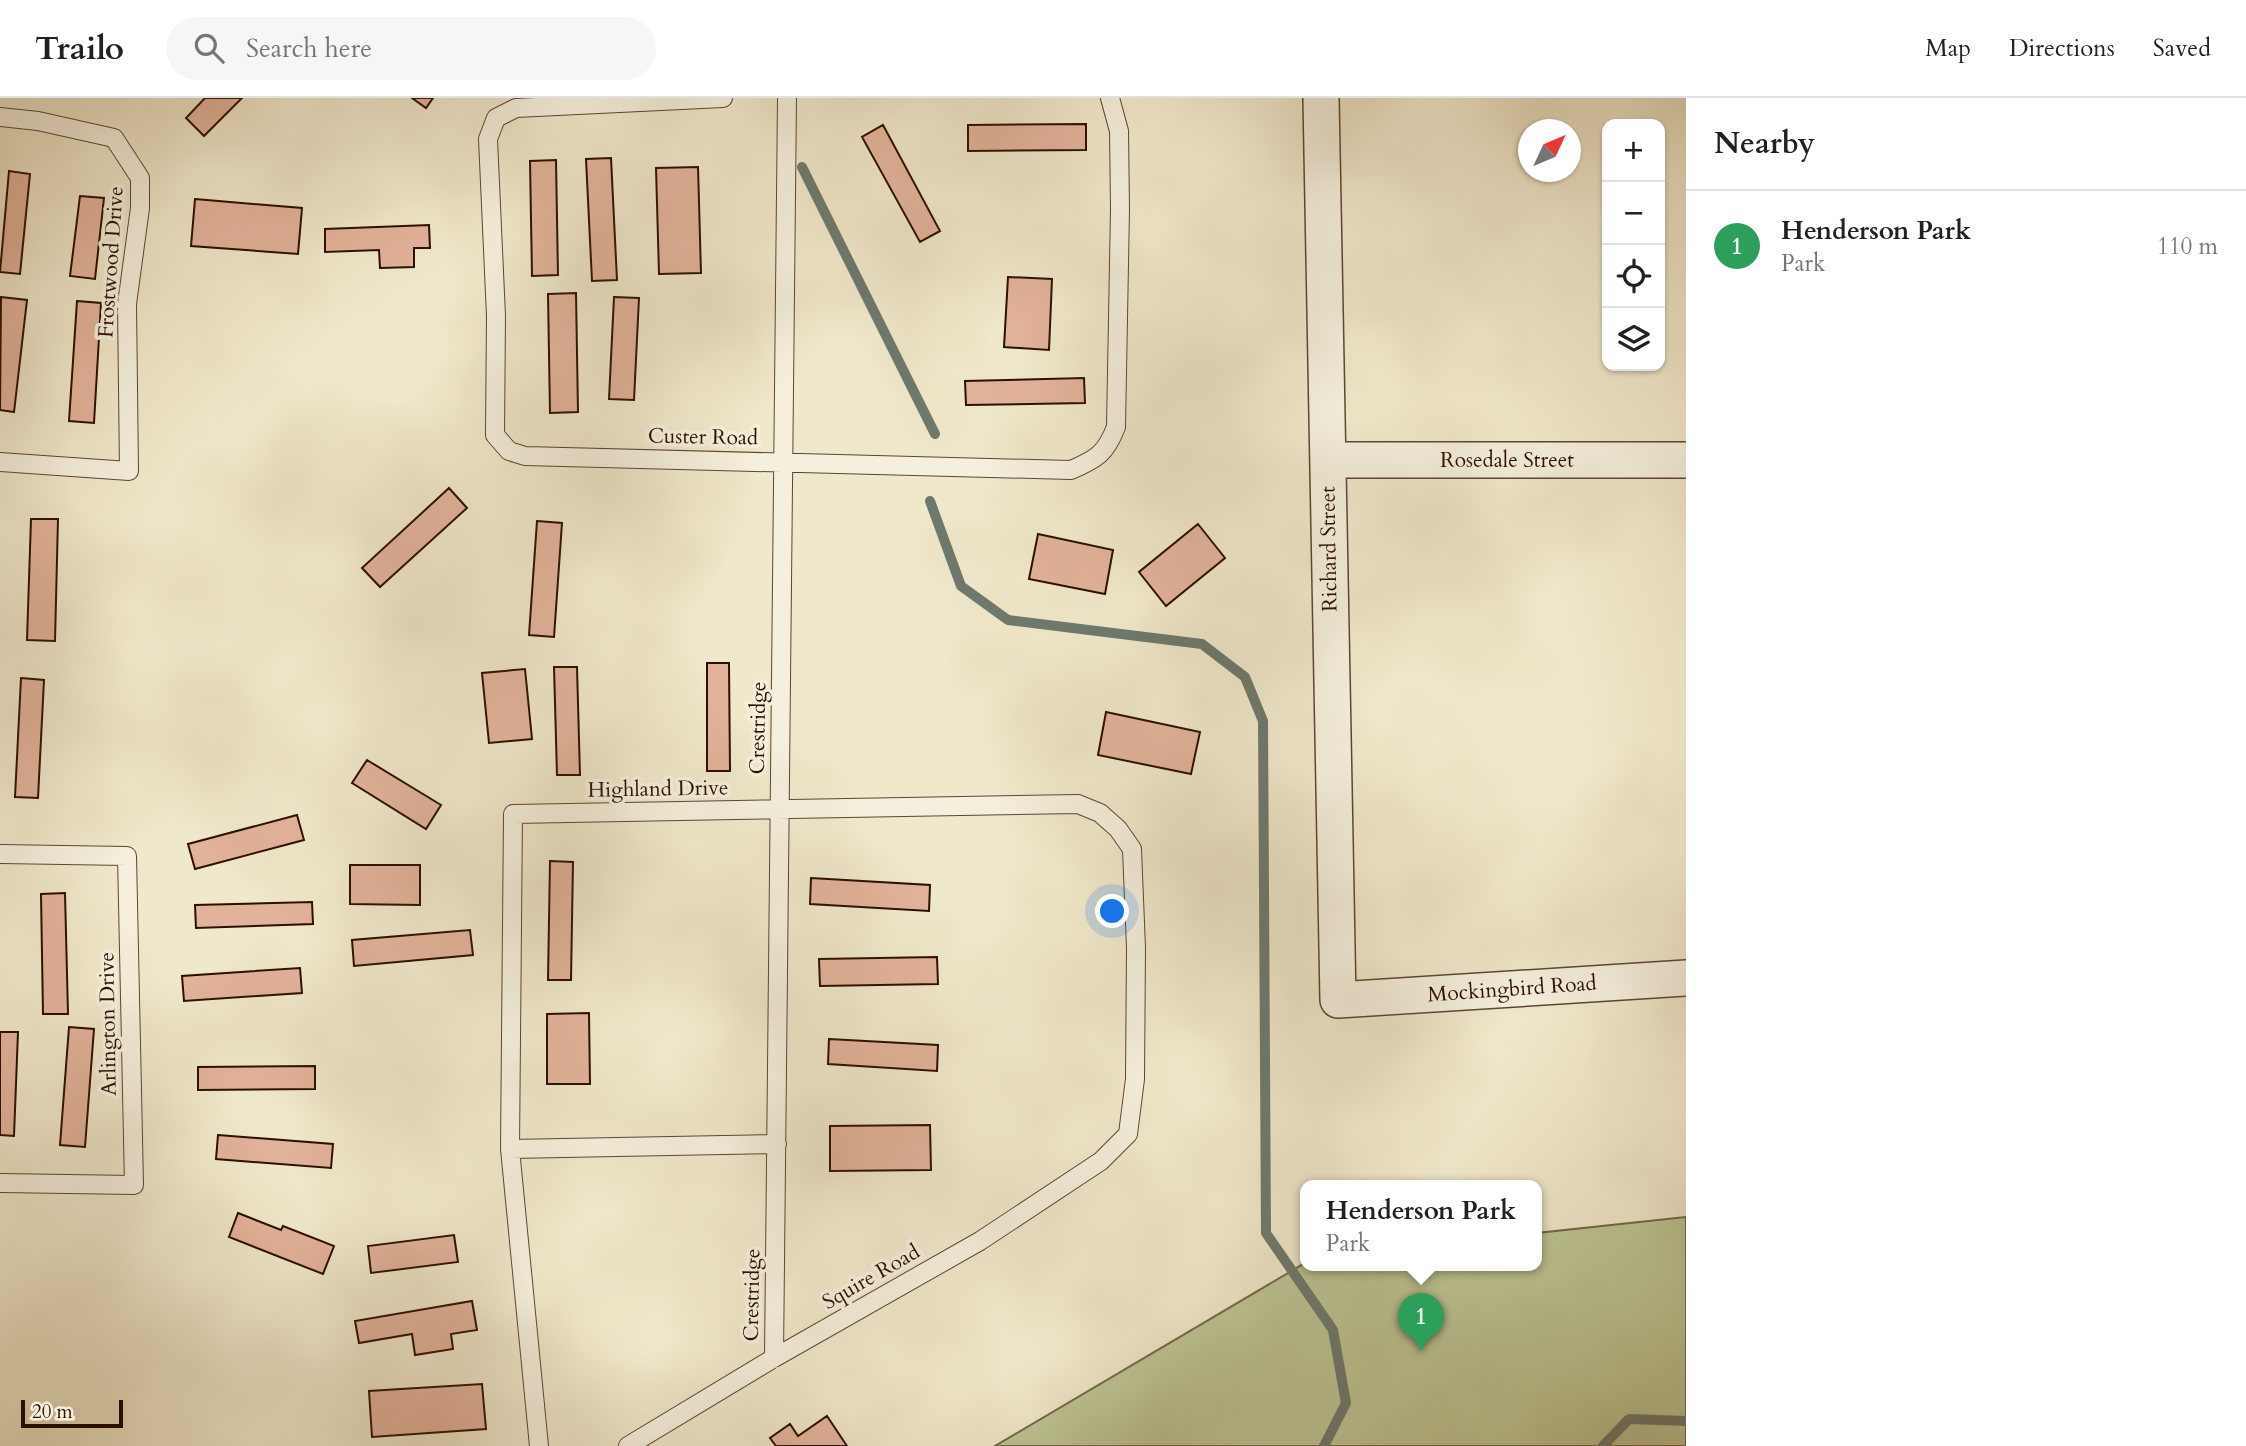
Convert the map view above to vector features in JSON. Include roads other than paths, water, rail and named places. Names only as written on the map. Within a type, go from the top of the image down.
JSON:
[{"type":"street","name":"Richard Street","points":[[1321,98],[1338,1000]]},
{"type":"street","name":"Rosedale Street","points":[[1328,460],[1686,460]]},
{"type":"street","name":"Mockingbird Road","points":[[1338,1000],[1686,978]]},
{"type":"lane","name":"Custer Road","points":[[723,98],[516,108],[496,118],[488,139],[496,316],[495,435],[509,451],[525,456],[1071,470],[1094,460],[1108,446],[1116,427],[1120,209],[1118,131],[1110,98]]},
{"type":"lane","name":"Crestridge","points":[[775,1358],[788,98]]},
{"type":"lane","name":"Frostwood Drive","points":[[0,117],[38,121],[114,138],[140,178],[127,304],[129,471],[0,462]]},
{"type":"lane","name":"Highland Drive","points":[[539,1446],[510,1149],[513,814],[1078,804],[1100,813],[1118,829],[1132,849],[1135,1079],[1128,1134]]},
{"type":"lane","name":"Arlington Drive","points":[[0,854],[127,856],[134,1185],[0,1183]]},
{"type":"lane","name":"Squire Road","points":[[628,1446],[980,1241],[1101,1161],[1128,1134]]},
{"type":"lane","points":[[510,1149],[777,1144]]},
{"type":"waterway","points":[[802,167],[935,434]]},
{"type":"waterway","points":[[930,501],[961,586],[1008,620],[1202,644],[1245,677],[1263,721],[1266,1233],[1333,1330],[1346,1403],[1324,1446]]},
{"type":"waterway","points":[[1603,1446],[1629,1419],[1686,1421]]},
{"type":"place","name":"Henderson Park","points":[[1421,1351]]}]
